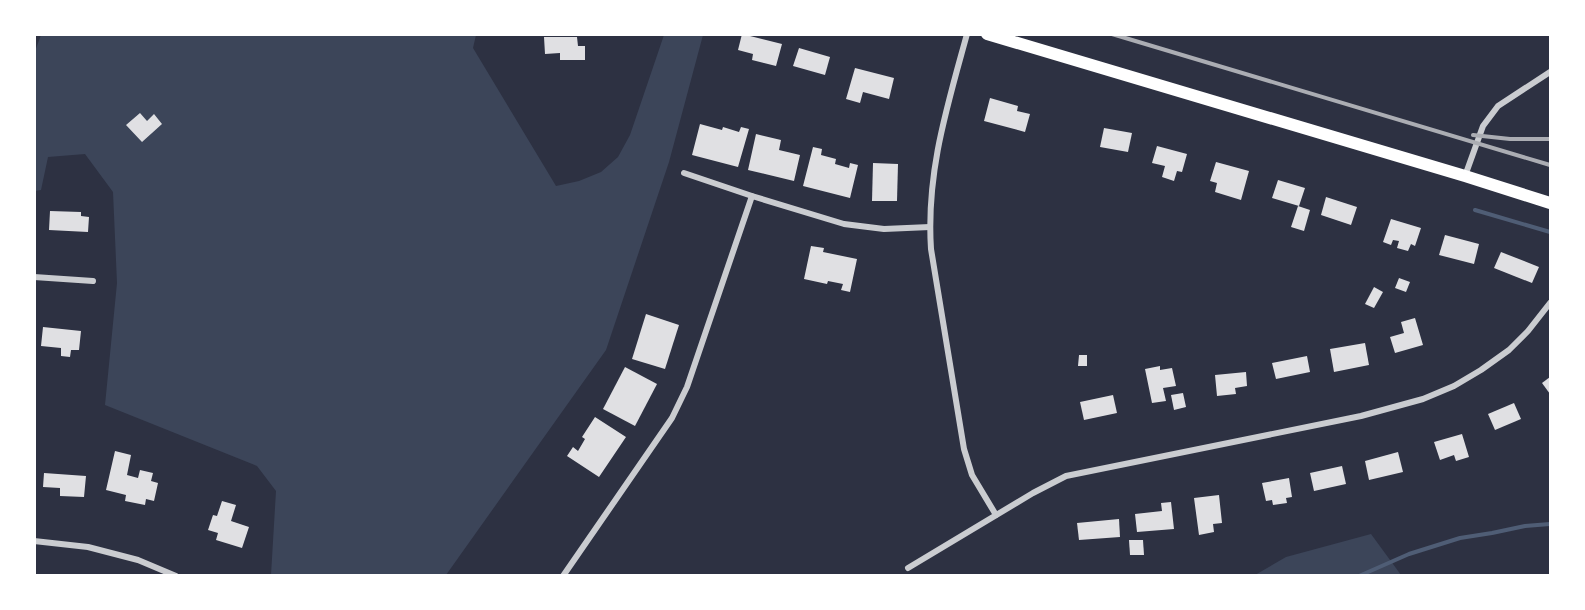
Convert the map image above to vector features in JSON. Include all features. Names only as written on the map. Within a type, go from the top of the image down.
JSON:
[{"type":"main road","points":[[987,34],[1551,203]]},
{"type":"street","points":[[967,34],[942,122],[932,188],[931,249],[964,449],[972,475],[996,515]]},
{"type":"street","points":[[1465,176],[1484,126],[1498,106],[1551,72]]},
{"type":"street","points":[[684,173],[844,224],[885,229],[930,227]]},
{"type":"street","points":[[563,576],[677,408],[687,387],[752,196]]},
{"type":"street","points":[[34,277],[93,281]]},
{"type":"street","points":[[908,568],[1052,482],[1066,476],[1361,416],[1423,399],[1454,386],[1509,350],[1551,303]]},
{"type":"street","points":[[34,542],[98,550],[138,560],[176,576]]},
{"type":"shaded area","points":[[41,35],[476,35],[473,48],[556,186],[579,181],[601,172],[618,157],[630,135],[664,35],[703,35],[669,162],[606,350],[446,575],[271,575],[276,491],[257,466],[105,405],[117,283],[113,192],[85,154],[48,157],[41,190],[35,191],[34,54]]},
{"type":"shaded area","points":[[1371,534],[1401,575],[1255,575],[1286,557]]},
{"type":"building","points":[[742,34],[782,44],[776,66],[752,60],[753,54],[738,50]]},
{"type":"building","points":[[544,37],[577,37],[578,46],[585,46],[585,60],[560,60],[560,53],[545,54]]},
{"type":"building","points":[[799,48],[830,57],[825,75],[793,66]]},
{"type":"building","points":[[855,68],[894,78],[889,99],[863,92],[860,103],[846,99]]},
{"type":"building","points":[[990,98],[1018,106],[1017,111],[1030,114],[1025,132],[984,121]]},
{"type":"building","points":[[140,113],[147,121],[154,114],[162,124],[142,142],[126,125]]},
{"type":"building","points":[[700,124],[739,132],[741,127],[749,129],[738,167],[692,155]]},
{"type":"building","points":[[1104,128],[1132,133],[1128,152],[1100,147]]},
{"type":"building","points":[[756,134],[781,140],[779,150],[800,155],[794,181],[748,170]]},
{"type":"building","points":[[1157,146],[1187,154],[1182,172],[1177,171],[1174,181],[1162,177],[1165,166],[1152,163]]},
{"type":"building","points":[[813,147],[822,149],[821,155],[836,159],[835,164],[849,168],[850,163],[858,165],[850,198],[803,186]]},
{"type":"building","points":[[1216,162],[1249,171],[1241,200],[1215,192],[1217,183],[1210,181]]},
{"type":"building","points":[[873,163],[898,164],[897,201],[872,201]]},
{"type":"building","points":[[1278,180],[1305,188],[1299,206],[1272,198]]},
{"type":"building","points":[[1326,197],[1357,207],[1351,225],[1321,215]]},
{"type":"building","points":[[1298,206],[1310,210],[1304,231],[1291,227]]},
{"type":"building","points":[[50,211],[81,212],[81,216],[89,217],[88,232],[49,230]]},
{"type":"building","points":[[1391,219],[1421,228],[1415,246],[1411,244],[1408,251],[1397,248],[1399,241],[1393,240],[1391,245],[1383,242]]},
{"type":"building","points":[[1445,235],[1479,244],[1474,264],[1439,255]]},
{"type":"building","points":[[811,246],[824,248],[823,252],[857,259],[850,292],[841,290],[843,284],[828,281],[827,284],[804,279]]},
{"type":"building","points":[[1501,252],[1539,267],[1532,283],[1494,268]]},
{"type":"building","points":[[1399,278],[1410,282],[1406,292],[1395,288]]},
{"type":"building","points":[[1374,287],[1383,292],[1374,308],[1365,304]]},
{"type":"building","points":[[646,314],[679,325],[665,369],[632,359]]},
{"type":"building","points":[[1415,318],[1423,345],[1395,353],[1390,337],[1404,333],[1401,322]]},
{"type":"building","points":[[43,327],[81,331],[79,350],[71,350],[70,357],[61,356],[61,348],[41,346]]},
{"type":"building","points":[[1365,343],[1369,365],[1334,372],[1330,349]]},
{"type":"building","points":[[1079,355],[1087,355],[1087,366],[1078,366]]},
{"type":"building","points":[[1307,356],[1310,372],[1276,379],[1272,363]]},
{"type":"building","points":[[1160,366],[1160,370],[1172,368],[1176,386],[1163,388],[1166,401],[1152,403],[1145,369]]},
{"type":"building","points":[[625,367],[657,384],[635,426],[603,409]]},
{"type":"building","points":[[1246,372],[1247,386],[1235,388],[1236,394],[1217,396],[1215,375]]},
{"type":"building","points":[[1550,377],[1550,394],[1542,383]]},
{"type":"building","points":[[1183,393],[1186,407],[1174,410],[1171,395]]},
{"type":"building","points":[[1113,395],[1117,413],[1084,420],[1080,402]]},
{"type":"building","points":[[1514,403],[1521,419],[1495,430],[1488,414]]},
{"type":"building","points":[[595,417],[626,437],[599,477],[567,456],[573,447],[578,451],[585,439],[582,437]]},
{"type":"building","points":[[1462,434],[1469,457],[1456,461],[1454,455],[1440,460],[1434,442]]},
{"type":"building","points":[[115,451],[131,455],[127,475],[138,478],[140,470],[153,473],[151,481],[158,483],[154,501],[146,499],[145,505],[125,501],[126,495],[106,490]]},
{"type":"building","points":[[1398,452],[1403,472],[1369,480],[1365,461]]},
{"type":"building","points":[[1342,466],[1346,484],[1314,491],[1310,473]]},
{"type":"building","points":[[44,473],[86,476],[84,497],[60,496],[60,488],[43,487]]},
{"type":"building","points":[[1289,478],[1292,497],[1286,498],[1287,503],[1273,505],[1272,500],[1266,501],[1262,483]]},
{"type":"building","points":[[1219,495],[1222,523],[1213,524],[1214,532],[1199,535],[1194,498]]},
{"type":"building","points":[[222,501],[236,505],[231,521],[249,527],[242,548],[216,540],[218,533],[208,530],[213,515],[217,516]]},
{"type":"building","points":[[1171,502],[1174,529],[1137,532],[1135,514],[1162,511],[1161,503]]},
{"type":"building","points":[[1119,519],[1120,537],[1079,540],[1077,523]]},
{"type":"building","points":[[1129,540],[1143,540],[1144,555],[1130,555]]},
{"type":"waterway","points":[[1475,210],[1550,232]]},
{"type":"waterway","points":[[1359,576],[1409,554],[1460,538],[1525,526],[1550,524]]},
{"type":"railway","points":[[1112,34],[1550,165]]},
{"type":"railway","points":[[1473,135],[1510,139],[1550,139]]}]
